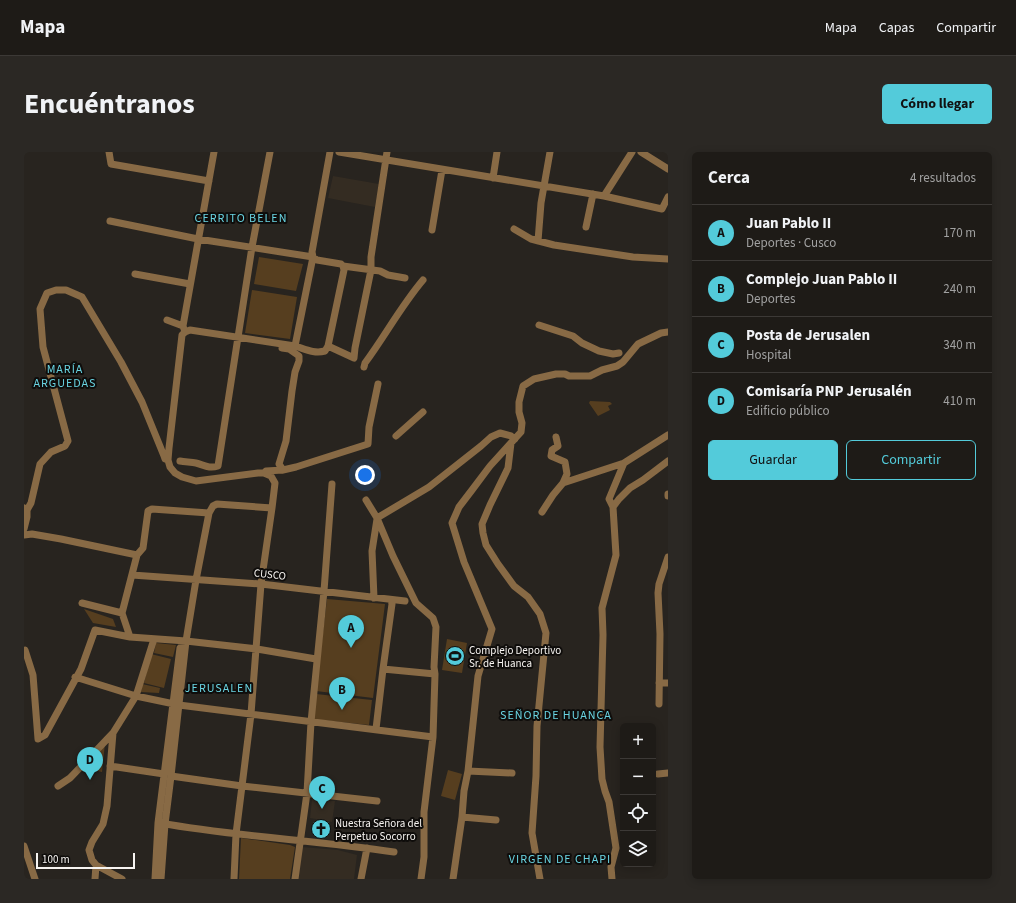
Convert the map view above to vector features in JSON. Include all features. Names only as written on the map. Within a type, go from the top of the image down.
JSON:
[{"type":"street","points":[[109,152],[111,164],[209,181]]},
{"type":"street","points":[[214,152],[182,335],[168,460],[170,467],[175,473],[182,477],[196,481],[264,473],[271,470],[283,470],[368,444],[369,427],[378,384]]},
{"type":"street","points":[[180,461],[195,463],[205,467],[214,468],[218,466],[237,337],[270,152]]},
{"type":"street","points":[[295,346],[313,257],[312,252],[330,152]]},
{"type":"street","points":[[339,152],[593,194],[662,209],[668,197]]},
{"type":"street","points":[[328,346],[354,358],[371,270],[371,256],[387,152]]},
{"type":"street","points":[[493,178],[497,152]]},
{"type":"street","points":[[538,241],[541,203],[550,152]]},
{"type":"street","points":[[604,196],[632,152]]},
{"type":"street","points":[[641,152],[668,169]]},
{"type":"street","points":[[432,230],[442,170]]},
{"type":"street","points":[[586,228],[593,194]]},
{"type":"street","points":[[110,221],[198,239],[313,257],[317,260],[341,264],[343,266],[380,271],[405,278]]},
{"type":"street","points":[[514,229],[532,239],[554,245],[633,256],[668,259]]},
{"type":"street","points":[[166,320],[184,329],[279,343],[320,352],[324,351],[328,346],[344,270],[343,266]]},
{"type":"street","points":[[135,274],[190,284]]},
{"type":"street","points":[[364,367],[365,363],[397,315],[423,280]]},
{"type":"street","points":[[24,529],[27,517],[25,509],[31,503],[40,464],[52,452],[65,446],[68,441],[43,347],[40,309],[47,293],[56,290],[66,290],[82,297],[132,382],[142,402],[165,459],[168,460]]},
{"type":"street","points":[[539,325],[573,336],[582,343],[599,351],[619,353]]},
{"type":"street","points":[[453,879],[468,771],[478,676],[492,629],[464,562],[452,523],[459,506],[512,439],[523,429],[519,402],[523,386],[534,378],[556,374],[565,374],[568,376],[590,376],[602,370],[617,366],[623,362],[638,344],[668,332]]},
{"type":"street","points":[[279,343],[280,348],[289,349],[298,356],[299,361],[294,372],[286,441],[279,464],[283,470]]},
{"type":"street","points":[[396,436],[423,412]]},
{"type":"street","points":[[377,518],[429,487],[482,446],[490,437],[500,433],[512,439]]},
{"type":"street","points":[[563,483],[624,462],[668,435]]},
{"type":"street","points":[[542,512],[563,483],[567,474],[565,462],[551,456],[552,450],[558,446],[556,437]]},
{"type":"street","points":[[512,439],[508,468],[482,524],[482,533],[486,545],[498,564],[514,586],[528,597],[540,614],[546,633],[537,726],[532,833],[540,879]]},
{"type":"street","points":[[613,507],[630,488],[668,461]]},
{"type":"street","points":[[612,879],[611,867],[616,848],[609,802],[602,779],[600,742],[603,635],[602,608],[616,555],[613,507],[610,499],[624,462]]},
{"type":"street","points":[[234,879],[236,834],[251,714],[261,584],[275,483],[271,476],[264,473]]},
{"type":"street","points":[[295,879],[307,793],[310,722],[324,591],[332,484]]},
{"type":"street","points":[[366,500],[377,518],[393,556],[416,603],[433,618],[436,627],[433,737],[424,812],[424,857],[421,879]]},
{"type":"street","points":[[154,879],[176,704],[180,648],[186,641],[209,513],[213,506],[217,504],[272,508]]},
{"type":"street","points":[[130,637],[122,613],[137,555],[143,548],[148,512],[152,509],[209,513]]},
{"type":"street","points":[[374,598],[372,551],[377,518]]},
{"type":"street","points":[[24,535],[32,534],[61,539],[137,555]]},
{"type":"street","points":[[659,704],[660,634],[658,593],[659,584],[668,557]]},
{"type":"street","name":"CUSCO","points":[[132,575],[261,584],[405,601]]},
{"type":"street","points":[[376,729],[392,604],[391,600]]},
{"type":"street","points":[[82,603],[122,613]]},
{"type":"street","points":[[24,649],[33,675],[38,739],[45,735],[81,669],[95,630],[130,637],[186,641],[257,649],[316,659]]},
{"type":"street","points":[[58,786],[70,778],[113,733],[132,700],[136,696],[154,639]]},
{"type":"street","points":[[383,669],[435,674]]},
{"type":"street","points":[[75,678],[136,696],[176,704],[433,737]]},
{"type":"street","points":[[659,683],[668,683]]},
{"type":"street","points":[[113,733],[107,806],[103,824],[89,850],[92,860],[96,865],[122,879]]},
{"type":"street","points":[[110,766],[242,786],[378,801]]},
{"type":"street","points":[[468,771],[512,773]]},
{"type":"street","points":[[658,774],[668,773]]},
{"type":"street","points":[[462,817],[496,820]]},
{"type":"street","points":[[161,823],[236,834],[301,840],[394,852]]},
{"type":"street","points":[[161,823],[161,879]]},
{"type":"street","points":[[24,846],[35,879]]},
{"type":"street","points":[[361,879],[367,848]]},
{"type":"street","points":[[96,865],[96,879]]},
{"type":"shaded area","points":[[333,176],[379,184],[375,207],[328,198]]},
{"type":"shaded area","points":[[259,257],[303,264],[296,291],[254,284]]},
{"type":"shaded area","points":[[252,290],[297,297],[290,339],[245,333]]},
{"type":"shaded area","points":[[590,401],[610,402],[612,404],[608,406],[610,410],[598,416],[589,403]]},
{"type":"shaded area","points":[[327,599],[385,604],[373,698],[316,691]]},
{"type":"shaded area","points":[[84,609],[113,619],[116,627],[93,623]]},
{"type":"shaded area","name":"Complejo Deportivo Sr. de Huanca","points":[[447,639],[467,643],[462,673],[442,670]]},
{"type":"shaded area","points":[[156,643],[176,645],[173,657],[154,653]]},
{"type":"shaded area","points":[[151,654],[171,659],[164,688],[144,683]]},
{"type":"shaded area","points":[[142,684],[160,688],[159,693],[141,692]]},
{"type":"shaded area","points":[[316,694],[372,700],[369,725],[312,719]]},
{"type":"shaded area","points":[[105,743],[102,772],[87,766],[90,761]]},
{"type":"shaded area","points":[[448,770],[462,774],[455,800],[441,796]]},
{"type":"shaded area","points":[[312,799],[335,801],[332,822],[310,818]]},
{"type":"shaded area","points":[[241,838],[295,847],[290,879],[239,879]]},
{"type":"shaded area","points":[[302,847],[338,850],[357,855],[354,879],[298,879]]},
{"type":"place","name":"Juan Pablo II","points":[[351,648]]},
{"type":"place","name":"Complejo Deportivo Sr. de Huanca","points":[[455,656]]},
{"type":"place","name":"Complejo Juan Pablo II","points":[[342,710]]},
{"type":"place","name":"Comisaría PNP Jerusalén","points":[[90,780]]},
{"type":"place","name":"Posta de Jerusalen","points":[[322,809]]},
{"type":"place","name":"Nuestra Señora del Perpetuo Socorro","points":[[321,829]]},
{"type":"district","name":"CERRITO BELEN","points":[[241,218]]},
{"type":"district","name":"MARÍA ARGUEDAS","points":[[65,376]]},
{"type":"district","name":"JERUSALEN","points":[[219,688]]},
{"type":"district","name":"SEÑOR DE HUANCA","points":[[556,715]]},
{"type":"district","name":"VIRGEN DE CHAPI","points":[[560,859]]}]
